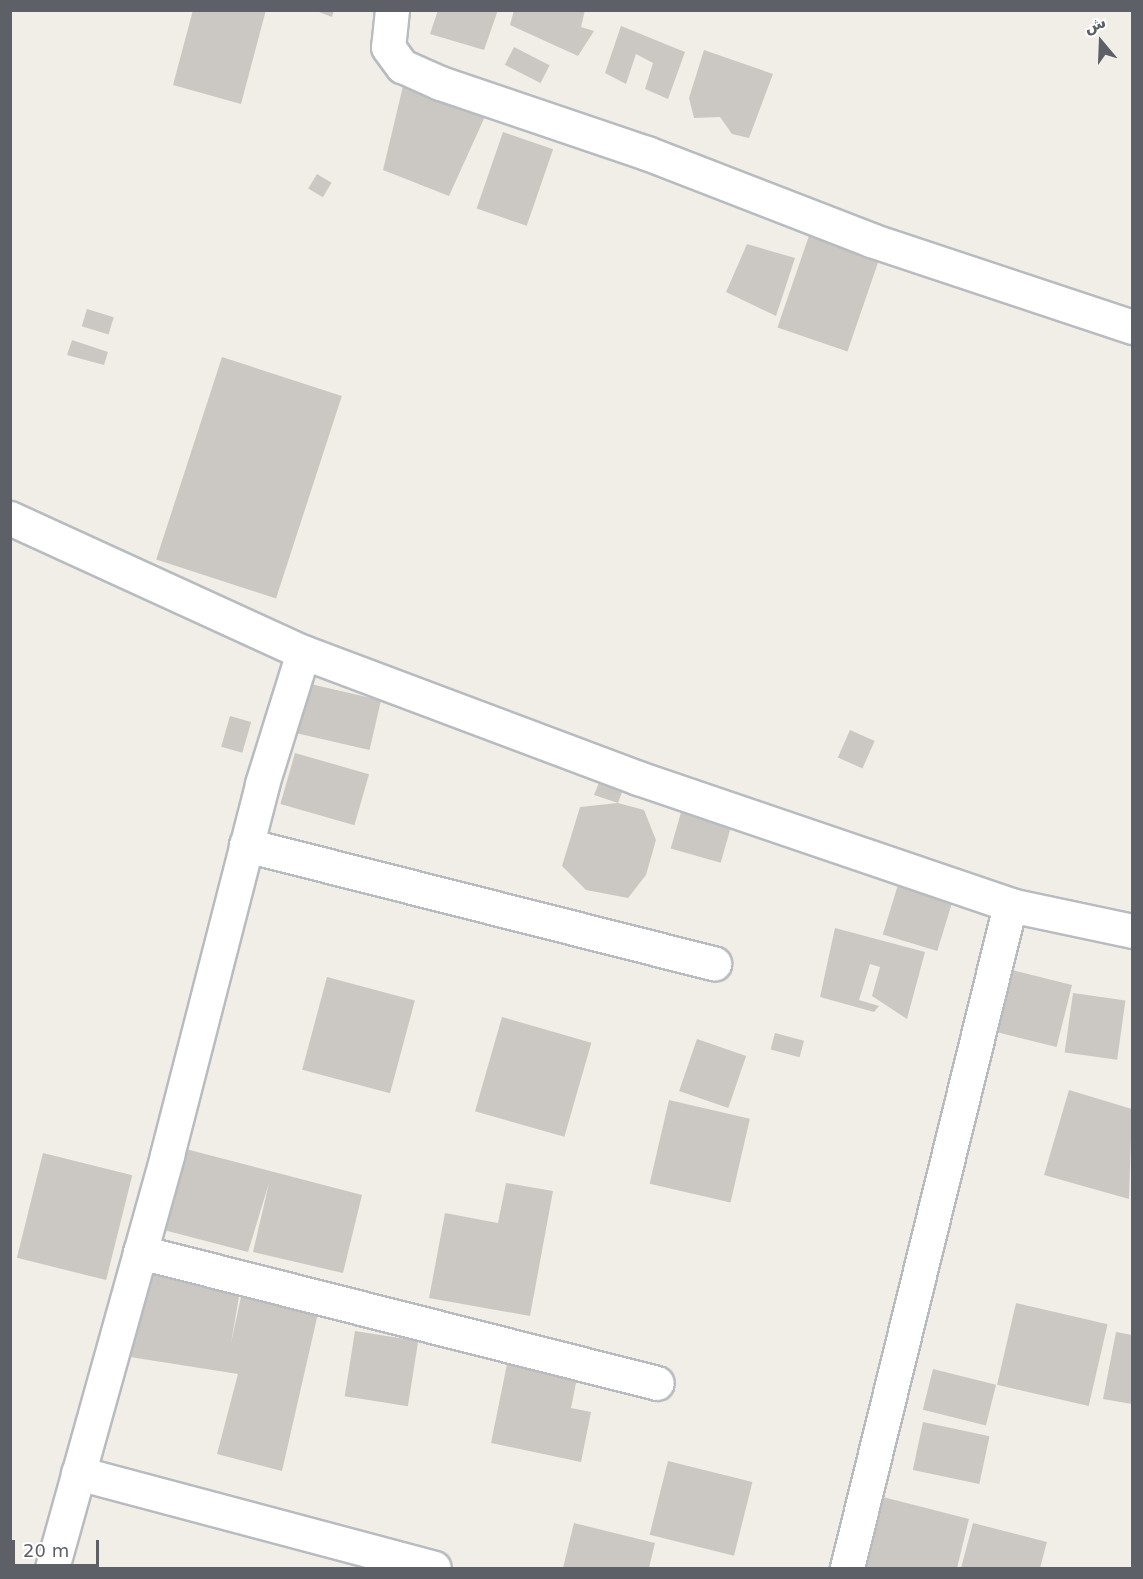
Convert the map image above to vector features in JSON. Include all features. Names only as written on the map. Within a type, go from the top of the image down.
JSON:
[{"type":"street","points":[[392,10],[388,47],[402,66],[440,83],[647,153],[871,240],[1132,327]]},
{"type":"street","points":[[10,518],[303,652],[649,782],[1010,905],[1132,931]]},
{"type":"street","points":[[52,1569],[140,1252],[246,845],[303,652]]},
{"type":"street","points":[[246,845],[714,963]]},
{"type":"street","points":[[847,1569],[1010,905]]},
{"type":"street","points":[[140,1252],[657,1383]]},
{"type":"street","points":[[78,1473],[434,1569]]},
{"type":"building","points":[[193,10],[266,10],[241,104],[173,85]]},
{"type":"building","points":[[314,10],[334,10],[332,17]]},
{"type":"building","points":[[438,10],[498,10],[484,50],[430,34]]},
{"type":"building","points":[[514,10],[585,10],[581,27],[594,31],[578,56],[510,25]]},
{"type":"building","points":[[621,26],[685,52],[668,99],[645,89],[653,63],[636,54],[626,84],[605,73]]},
{"type":"building","points":[[514,47],[550,65],[541,83],[505,65]]},
{"type":"building","points":[[704,50],[773,74],[749,138],[732,134],[720,117],[694,118],[689,98]]},
{"type":"building","points":[[404,82],[487,112],[449,196],[383,170]]},
{"type":"building","points":[[503,132],[553,149],[527,226],[477,209]]},
{"type":"building","points":[[317,174],[332,183],[323,197],[308,189]]},
{"type":"building","points":[[811,230],[881,254],[847,351],[777,327]]},
{"type":"building","points":[[747,244],[795,258],[776,316],[726,292]]},
{"type":"building","points":[[87,309],[114,317],[109,334],[82,326]]},
{"type":"building","points":[[72,340],[108,352],[104,365],[67,355]]},
{"type":"building","points":[[222,357],[342,396],[276,599],[156,560]]},
{"type":"building","points":[[306,683],[381,700],[370,750],[295,733]]},
{"type":"building","points":[[230,716],[251,722],[242,753],[221,747]]},
{"type":"building","points":[[850,730],[875,741],[862,768],[838,757]]},
{"type":"building","points":[[295,753],[369,774],[354,825],[280,804]]},
{"type":"building","points":[[602,775],[625,784],[618,803],[594,795]]},
{"type":"building","points":[[618,803],[644,810],[656,840],[646,875],[628,898],[586,890],[562,866],[580,807]]},
{"type":"building","points":[[682,809],[732,823],[721,863],[671,848]]},
{"type":"building","points":[[900,878],[955,895],[937,951],[883,934]]},
{"type":"building","points":[[835,928],[925,952],[907,1019],[872,996],[880,967],[870,964],[859,1000],[879,1006],[874,1012],[820,997]]},
{"type":"building","points":[[1008,969],[1072,985],[1057,1047],[993,1031]]},
{"type":"building","points":[[327,977],[415,1001],[390,1093],[302,1070]]},
{"type":"building","points":[[1073,993],[1125,1000],[1117,1060],[1065,1052]]},
{"type":"building","points":[[502,1017],[591,1043],[564,1137],[475,1111]]},
{"type":"building","points":[[775,1033],[804,1041],[800,1057],[771,1049]]},
{"type":"building","points":[[697,1039],[746,1056],[728,1108],[679,1091]]},
{"type":"building","points":[[1069,1090],[1132,1109],[1129,1199],[1044,1175]]},
{"type":"building","points":[[669,1100],[750,1119],[731,1202],[650,1184]]},
{"type":"building","points":[[182,1148],[362,1195],[343,1273],[253,1252],[269,1183],[248,1252],[160,1229]]},
{"type":"building","points":[[43,1153],[132,1175],[106,1280],[17,1258]]},
{"type":"building","points":[[506,1183],[553,1191],[530,1316],[429,1298],[445,1213],[498,1223]]},
{"type":"building","points":[[148,1272],[240,1291],[231,1343],[242,1292],[319,1309],[282,1471],[217,1454],[238,1374],[130,1357]]},
{"type":"building","points":[[1016,1303],[1108,1324],[1089,1406],[997,1385]]},
{"type":"building","points":[[355,1331],[418,1341],[408,1406],[345,1396]]},
{"type":"building","points":[[1116,1332],[1132,1335],[1132,1404],[1103,1399]]},
{"type":"building","points":[[507,1364],[577,1378],[571,1408],[591,1412],[581,1462],[491,1443]]},
{"type":"building","points":[[933,1369],[996,1385],[986,1425],[923,1410]]},
{"type":"building","points":[[923,1422],[990,1436],[979,1484],[913,1470]]},
{"type":"building","points":[[668,1461],[752,1482],[734,1556],[650,1535]]},
{"type":"building","points":[[883,1497],[969,1519],[957,1568],[865,1568]]},
{"type":"building","points":[[574,1523],[655,1543],[649,1568],[563,1568]]},
{"type":"building","points":[[973,1523],[1047,1542],[1040,1568],[961,1568]]}]
